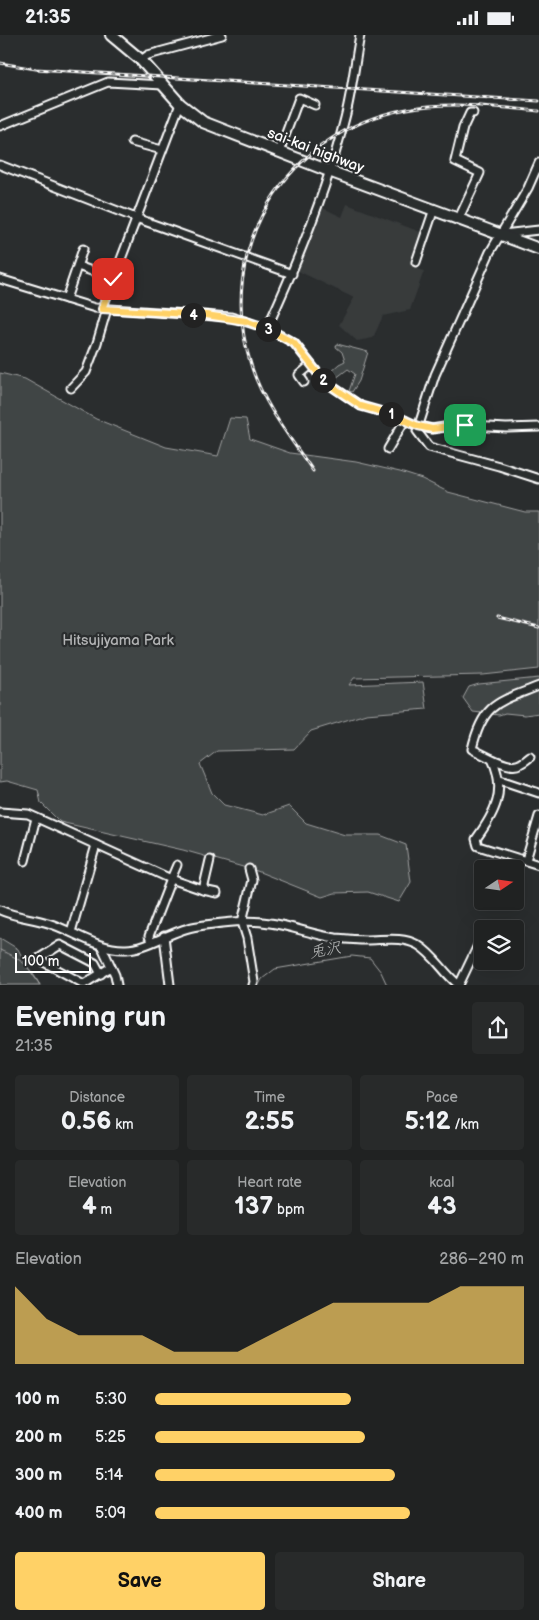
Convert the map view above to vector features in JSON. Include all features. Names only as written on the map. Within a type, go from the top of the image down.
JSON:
[{"type":"highway","name":"sai-kai highway","points":[[111,35],[141,59],[180,104],[203,122],[539,249]]},
{"type":"street","points":[[185,45],[186,35]]},
{"type":"street","points":[[141,59],[148,55],[222,35]]},
{"type":"street","points":[[267,329],[292,274],[330,171],[346,115],[360,35]]},
{"type":"street","points":[[0,127],[108,82],[163,85]]},
{"type":"street","points":[[279,152],[299,98],[315,105]]},
{"type":"street","points":[[71,387],[86,372],[98,343],[104,309],[113,279],[180,104]]},
{"type":"street","points":[[459,218],[480,173],[455,161],[463,129],[470,113],[473,113]]},
{"type":"street","points":[[132,142],[162,150]]},
{"type":"street","points":[[539,163],[528,188],[490,252],[435,375],[417,431],[429,447],[539,479]]},
{"type":"street","points":[[0,165],[136,218],[292,274]]},
{"type":"street","points":[[416,262],[434,209]]},
{"type":"street","points":[[501,234],[539,230]]},
{"type":"street","points":[[66,299],[83,249]]},
{"type":"street","points":[[78,266],[113,279]]},
{"type":"street","points":[[0,279],[104,309],[231,317],[246,321],[294,343],[328,384],[361,406],[405,419],[418,426],[432,429],[456,425],[506,428],[539,427]]},
{"type":"street","points":[[304,382],[299,375],[311,365]]},
{"type":"street","points":[[388,449],[405,419]]},
{"type":"street","points":[[530,757],[522,765],[514,767],[472,749],[484,718],[493,705],[506,698],[539,686]]},
{"type":"street","points":[[492,759],[500,780],[494,811],[476,839],[478,846],[539,865]]},
{"type":"street","points":[[500,780],[539,793]]},
{"type":"street","points":[[0,812],[28,814],[172,879],[217,893]]},
{"type":"street","points":[[526,860],[539,816]]},
{"type":"street","points":[[25,861],[36,818]]},
{"type":"street","points":[[71,932],[96,845]]},
{"type":"street","points":[[203,890],[210,860]]},
{"type":"street","points":[[151,941],[149,936],[177,865]]},
{"type":"street","points":[[249,869],[252,880],[242,922],[247,938],[253,985]]},
{"type":"street","points":[[0,910],[47,923],[102,947],[126,949],[180,929],[242,922],[269,923],[337,938],[402,940],[418,945],[429,954],[455,984],[474,951]]},
{"type":"street","points":[[164,936],[170,985]]},
{"type":"street","points":[[101,974],[95,963],[60,945],[38,959],[84,984],[101,974],[111,967]]},
{"type":"street","points":[[102,947],[118,985]]},
{"type":"shaded area","points":[[347,204],[423,233],[413,267],[424,271],[410,310],[383,316],[373,338],[357,341],[339,325],[354,298],[294,269],[317,205],[342,217]]},
{"type":"green space","points":[[337,344],[368,352],[359,381],[352,392],[349,391],[355,374],[348,369],[332,381],[330,372],[345,361],[342,352],[336,347]]},
{"type":"green space","name":"Hitsujiyama Park","points":[[0,373],[25,379],[96,419],[166,447],[218,456],[230,418],[246,419],[250,439],[290,453],[356,462],[400,472],[422,479],[448,492],[525,512],[539,512],[539,669],[483,675],[354,678],[349,685],[423,682],[427,709],[366,714],[311,731],[294,749],[217,751],[200,764],[212,793],[224,805],[263,815],[289,806],[306,823],[345,835],[380,835],[406,845],[411,882],[399,902],[368,892],[335,893],[322,897],[257,871],[183,850],[60,822],[41,803],[38,790],[7,781],[0,782]]},
{"type":"green space","points":[[539,678],[539,713],[525,715],[505,713],[499,715],[473,712],[463,698],[469,687],[479,684]]},
{"type":"green space","points":[[0,938],[18,949],[40,985],[0,985]]},
{"type":"waterway","name":"兎沢","points":[[0,950],[24,963],[40,985]]},
{"type":"waterway","name":"兎沢","points":[[259,985],[262,979],[275,969],[352,956],[370,958],[381,972],[387,985]]},
{"type":"railway","points":[[0,63],[36,69],[539,101]]},
{"type":"railway","points":[[313,471],[279,421],[257,382],[242,324],[242,281],[252,240],[269,203],[294,170],[326,142],[364,122],[407,109],[440,105],[473,105],[539,111]]},
{"type":"railway","points":[[497,618],[539,628]]},
{"type":"route","points":[[113,279],[102,309],[231,317],[246,321],[294,343],[324,381],[361,406],[432,429],[465,425]]}]
